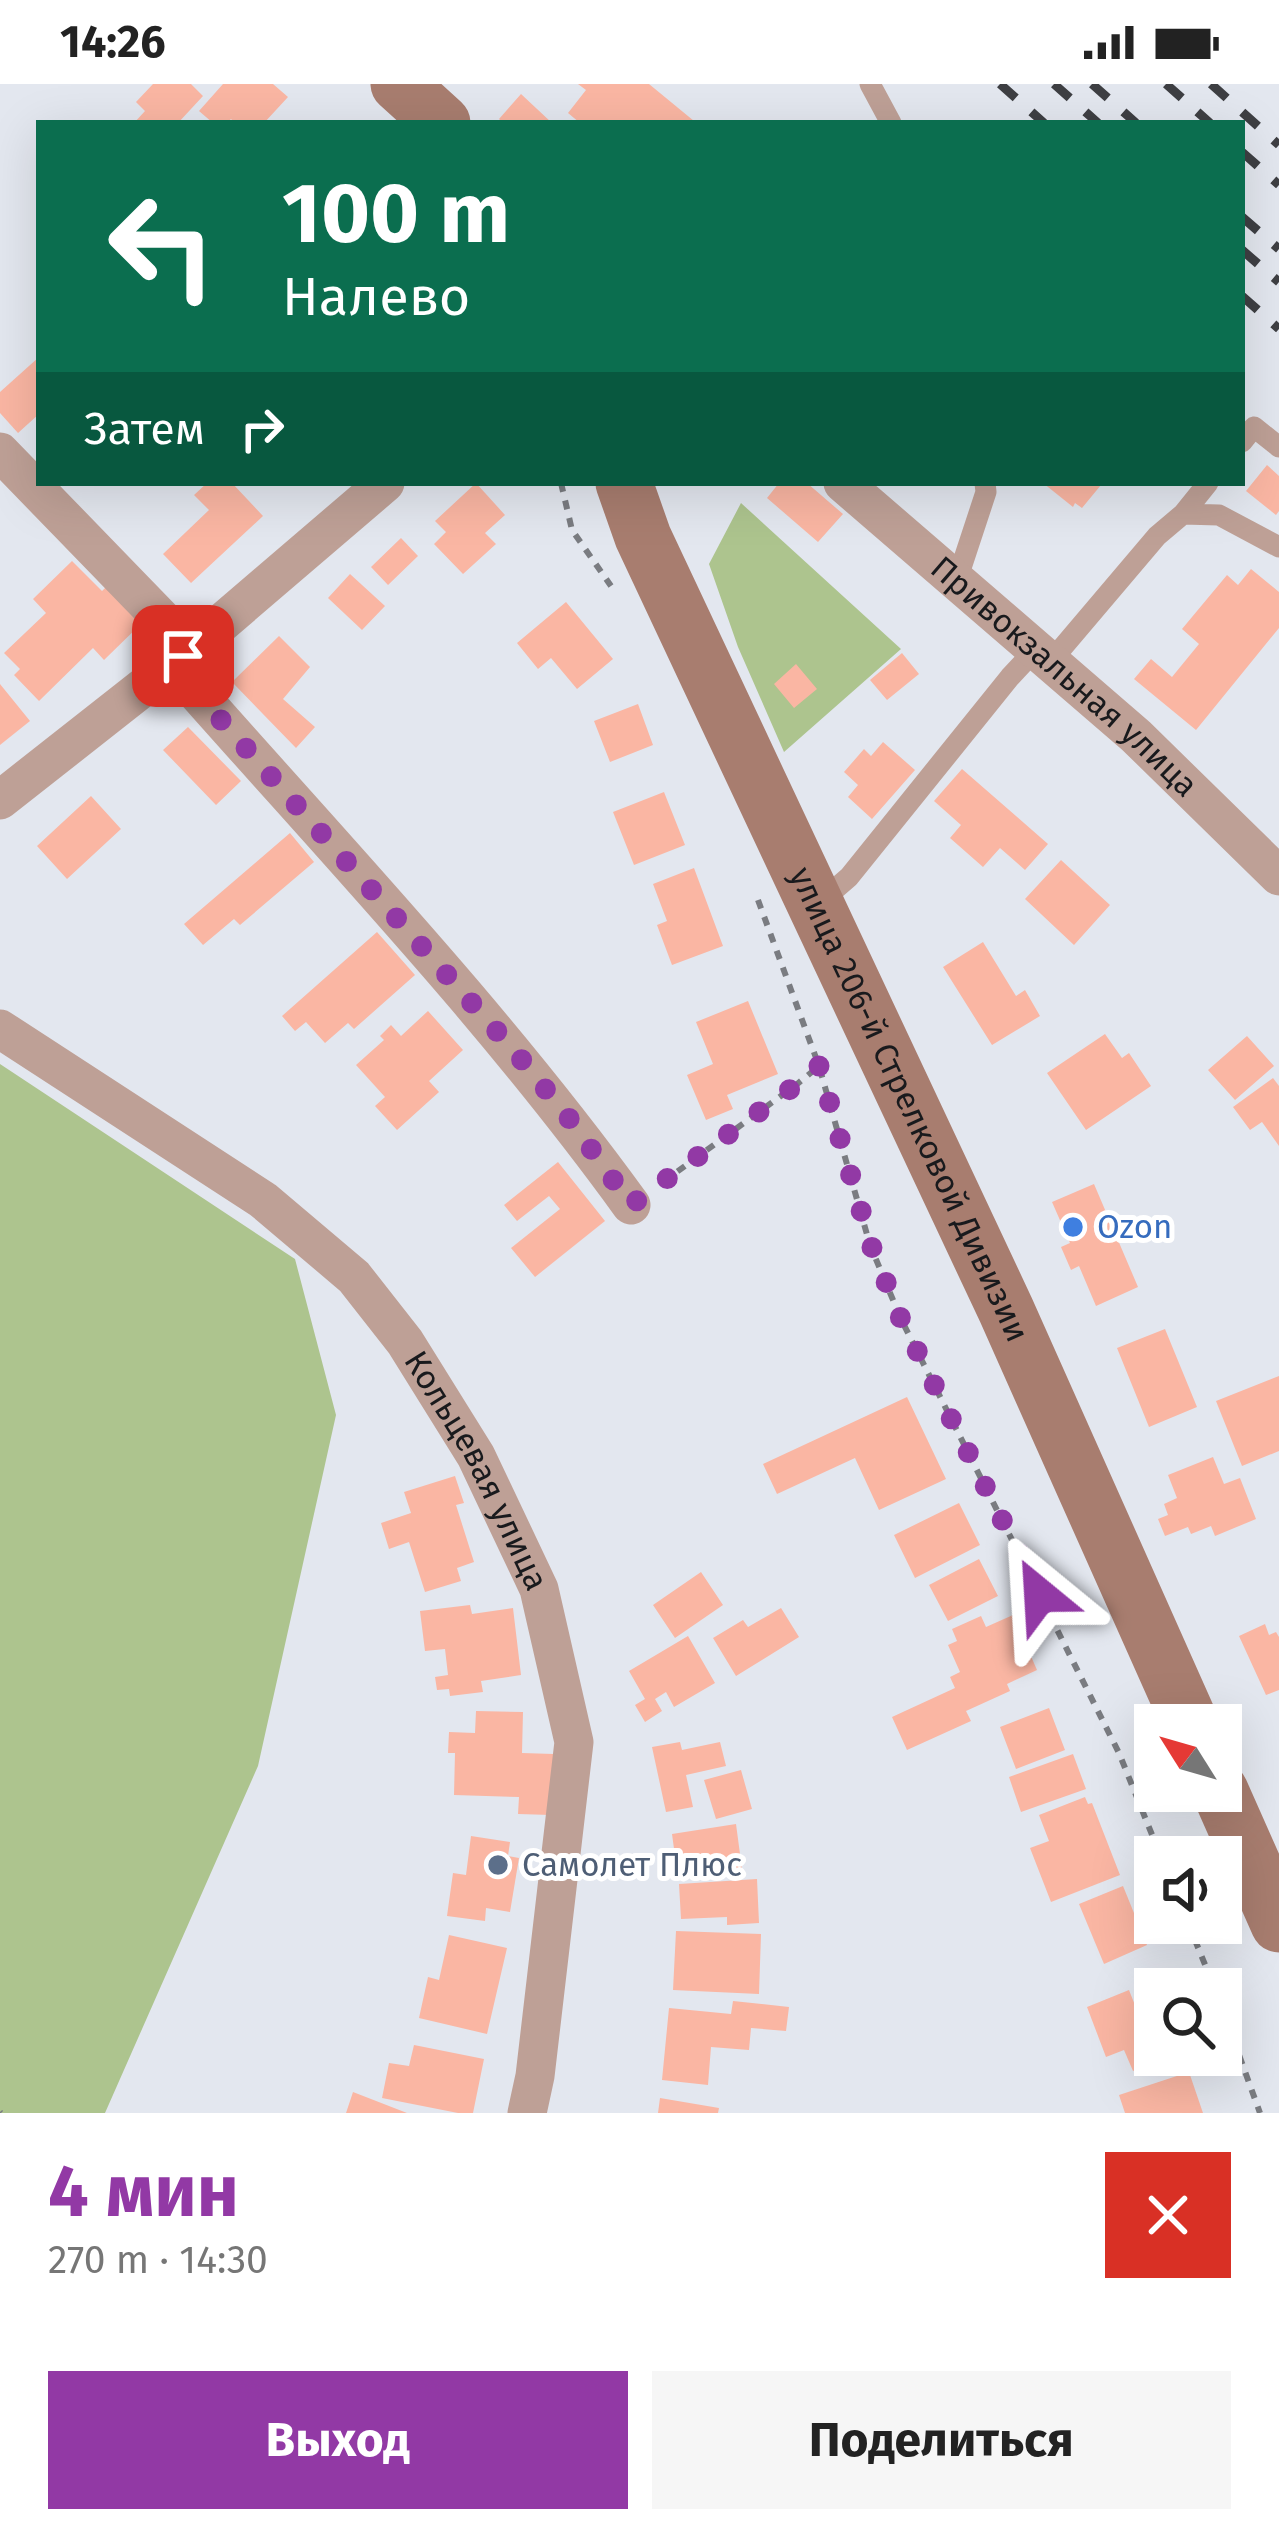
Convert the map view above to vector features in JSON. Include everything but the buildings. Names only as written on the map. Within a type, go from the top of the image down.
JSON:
[{"type":"main road","points":[[399,84],[439,120]]},
{"type":"main road","name":"улица 206-й Стрелковой Дивизии","points":[[625,486],[643,537],[1006,1310],[1181,1704]]},
{"type":"main road","points":[[1229,1812],[1279,1924]]},
{"type":"street","points":[[0,452],[161,618],[198,694],[517,1054],[631,1205]]},
{"type":"street","points":[[0,800],[183,656],[381,486]]},
{"type":"street","name":"Привокзальная улица","points":[[847,486],[1136,736],[1279,876]]},
{"type":"street","name":"Кольцевая улица","points":[[0,1029],[263,1200],[354,1277],[406,1342],[476,1456],[539,1589],[574,1742],[527,2113]]},
{"type":"lane","points":[[870,84],[889,120]]},
{"type":"lane","points":[[1245,438],[1254,427],[1279,447]]},
{"type":"lane","points":[[957,580],[985,486]]},
{"type":"lane","points":[[816,905],[849,877],[1044,654],[1206,486]]},
{"type":"lane","points":[[1183,514],[1219,515],[1279,547]]},
{"type":"path","points":[[562,486],[572,530],[612,589]]},
{"type":"path","points":[[753,887],[819,1066],[871,1245],[901,1319],[1119,1753],[1153,1836]]},
{"type":"path","points":[[631,1205],[819,1066]]},
{"type":"path","points":[[1242,2063],[1260,2113]]},
{"type":"green space","points":[[741,503],[901,649],[784,752],[738,647],[709,564]]},
{"type":"green space","points":[[0,1064],[295,1259],[336,1415],[258,1766],[105,2113],[0,2113]]},
{"type":"railway","points":[[1000,84],[1041,120]]},
{"type":"railway","points":[[1054,84],[1095,120]]},
{"type":"railway","points":[[1092,84],[1133,120]]},
{"type":"railway","points":[[1166,84],[1207,120]]},
{"type":"railway","points":[[1211,84],[1279,145]]},
{"type":"railway","points":[[1245,155],[1279,185]]},
{"type":"railway","points":[[1245,220],[1279,249]]},
{"type":"railway","points":[[1245,253],[1279,282]]},
{"type":"railway","points":[[1245,299],[1279,329]]},
{"type":"place","name":"Ozon","points":[[1073,1227]]},
{"type":"place","name":"Самолет Плюс","points":[[498,1865]]},
{"type":"route","points":[[183,656],[198,694],[517,1054],[631,1205],[819,1066],[871,1245],[901,1319],[1040,1595]]}]
